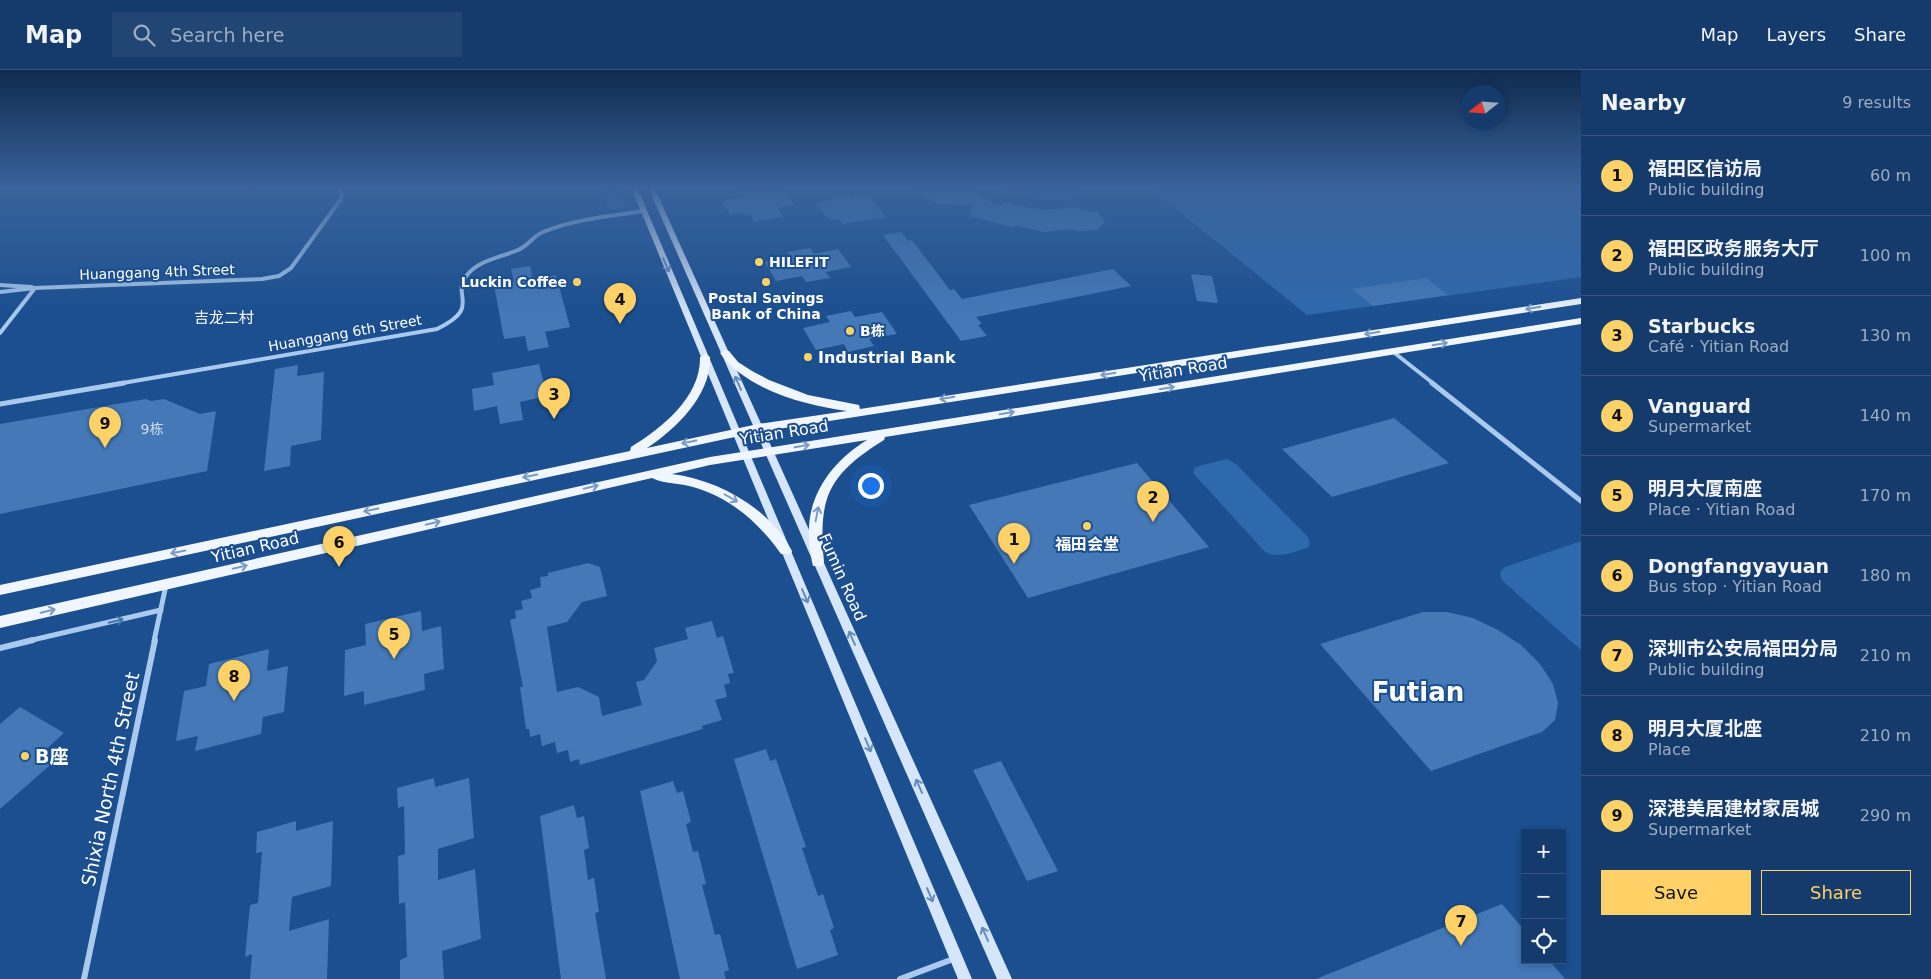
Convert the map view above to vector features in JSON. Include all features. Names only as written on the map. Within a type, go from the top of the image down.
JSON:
[{"type":"main road","points":[[652,229],[965,979]]},
{"type":"main road","name":"Fumin Road","points":[[670,229],[1005,979]]},
{"type":"main road","name":"Yitian Road","points":[[0,590],[736,432],[1581,301]]},
{"type":"main road","name":"Yitian Road","points":[[0,622],[634,477],[746,455],[1581,321]]},
{"type":"main road","points":[[725,353],[733,363],[747,373],[808,399],[846,407],[885,408]]},
{"type":"main road","points":[[621,456],[646,443],[682,410],[702,381],[706,369],[705,357]]},
{"type":"main road","points":[[818,562],[815,526],[820,500],[828,482],[841,465],[864,446],[889,432]]},
{"type":"main road","points":[[634,477],[657,476],[676,478],[701,484],[724,494],[761,518],[786,551]]},
{"type":"street","name":"Huanggang 4th Street","points":[[0,292],[35,288],[262,280],[279,276],[291,268],[319,229]]},
{"type":"street","name":"Huanggang 6th Street","points":[[0,404],[437,329],[451,322],[461,313],[464,302],[464,279],[469,273],[478,267],[522,248],[535,236],[552,229]]},
{"type":"street","name":"Huanggang 4th Street","points":[[0,285],[35,288]]},
{"type":"street","points":[[0,333],[35,288]]},
{"type":"street","points":[[1392,352],[1581,501]]},
{"type":"street","name":"Shixia North 4th Street","points":[[84,979],[166,584]]},
{"type":"street","points":[[0,648],[161,610]]},
{"type":"street","points":[[900,979],[957,958]]},
{"type":"shaded area","points":[[1201,229],[1581,229],[1581,277],[1307,315]]},
{"type":"shaded area","points":[[1227,459],[1237,465],[1308,537],[1310,545],[1307,548],[1281,555],[1265,552],[1193,473],[1195,467]]},
{"type":"shaded area","points":[[1581,541],[1581,650],[1507,585],[1501,579],[1500,572],[1505,567]]},
{"type":"building","points":[[1032,229],[1068,229],[1044,232]]},
{"type":"building","points":[[1073,229],[1098,229],[1097,230]]},
{"type":"building","points":[[901,232],[908,241],[912,240],[950,290],[954,289],[962,299],[1113,269],[1131,286],[976,317],[982,324],[978,325],[987,336],[961,341],[883,235]]},
{"type":"building","points":[[810,248],[814,254],[838,249],[851,267],[826,272],[830,278],[806,282],[802,276],[776,281],[765,262],[791,258],[787,252]]},
{"type":"building","points":[[530,266],[533,279],[556,275],[570,327],[545,332],[549,347],[528,351],[525,336],[504,339],[494,285],[514,282],[511,269]]},
{"type":"building","points":[[1191,274],[1212,276],[1218,303],[1197,301]]},
{"type":"building","points":[[1426,278],[1448,295],[1373,306],[1352,289]]},
{"type":"building","name":"B栋","points":[[851,311],[855,317],[882,312],[897,334],[869,339],[874,346],[848,352],[844,344],[816,350],[803,328],[830,322],[826,316]]},
{"type":"building","points":[[539,364],[547,396],[520,402],[523,420],[500,424],[497,406],[474,411],[472,389],[494,385],[492,373]]},
{"type":"building","points":[[298,365],[297,376],[324,372],[321,440],[291,446],[290,466],[264,471],[275,369]]},
{"type":"building","points":[[146,399],[151,401],[164,399],[200,414],[216,411],[207,471],[0,514],[0,424]]},
{"type":"building","points":[[1394,418],[1449,463],[1332,497],[1282,449]]},
{"type":"building","name":"福田会堂","points":[[1137,463],[1209,547],[1028,598],[969,505]]},
{"type":"building","points":[[588,563],[600,567],[607,596],[582,602],[567,622],[547,627],[557,692],[578,687],[599,697],[602,716],[642,705],[636,682],[644,680],[657,661],[654,648],[688,639],[685,628],[712,621],[717,638],[723,636],[734,673],[728,674],[730,683],[724,685],[727,697],[715,700],[722,720],[702,726],[703,729],[580,765],[579,759],[570,762],[568,750],[557,753],[555,742],[542,746],[540,734],[530,737],[529,729],[526,729],[520,687],[523,687],[510,620],[516,618],[515,611],[523,609],[521,601],[532,598],[530,590],[541,587],[540,577],[548,576],[548,573]]},
{"type":"building","points":[[421,611],[422,631],[441,626],[444,669],[424,674],[425,690],[364,705],[364,691],[344,696],[345,650],[366,645],[365,624]]},
{"type":"building","points":[[1423,612],[1447,612],[1473,618],[1498,630],[1521,645],[1540,664],[1553,684],[1558,703],[1555,720],[1542,732],[1431,771],[1320,644]]},
{"type":"building","points":[[269,649],[267,671],[288,666],[284,712],[263,717],[261,734],[195,751],[198,736],[176,741],[184,691],[206,686],[209,664]]},
{"type":"building","name":"B座","points":[[20,707],[64,733],[43,752],[56,760],[0,809],[0,724]]},
{"type":"building","points":[[766,749],[770,761],[776,759],[806,847],[802,848],[818,896],[823,894],[834,928],[830,930],[838,955],[797,969],[734,759]]},
{"type":"building","points":[[1001,761],[1058,871],[1027,881],[973,770]]},
{"type":"building","points":[[434,778],[435,787],[469,778],[474,838],[438,849],[438,880],[475,869],[481,939],[442,951],[444,979],[400,979],[400,960],[407,957],[405,902],[399,904],[398,856],[405,854],[404,806],[398,808],[397,788]]},
{"type":"building","points":[[673,781],[677,793],[683,791],[691,822],[686,824],[693,852],[698,851],[706,884],[702,885],[715,935],[720,934],[729,970],[724,972],[726,979],[680,979],[640,791]]},
{"type":"building","points":[[574,805],[577,818],[584,816],[589,848],[584,850],[588,880],[594,878],[599,912],[595,913],[606,979],[561,979],[540,816]]},
{"type":"building","points":[[296,821],[296,831],[333,821],[331,886],[292,897],[289,931],[329,919],[327,979],[250,979],[252,954],[245,957],[250,905],[258,903],[262,852],[256,853],[257,832]]},
{"type":"building","points":[[1502,904],[1521,926],[1521,964],[1552,964],[1565,979],[1316,979]]},
{"type":"place","name":"HILEFIT","points":[[759,262]]},
{"type":"place","name":"Luckin Coffee","points":[[577,282]]},
{"type":"place","name":"Postal Savings Bank of China","points":[[766,282]]},
{"type":"place","name":"Vanguard","points":[[620,324]]},
{"type":"place","name":"B栋","points":[[850,331]]},
{"type":"place","name":"Industrial Bank","points":[[808,357]]},
{"type":"place","name":"Starbucks","points":[[554,419]]},
{"type":"place","name":"深港美居建材家居城","points":[[105,448]]},
{"type":"place","name":"福田区政务服务大厅","points":[[1153,522]]},
{"type":"place","name":"福田会堂","points":[[1087,526]]},
{"type":"place","name":"福田区信访局","points":[[1014,564]]},
{"type":"place","name":"Dongfangyayuan","points":[[339,567]]},
{"type":"place","name":"明月大厦南座","points":[[394,659]]},
{"type":"place","name":"明月大厦北座","points":[[234,701]]},
{"type":"place","name":"B座","points":[[25,756]]},
{"type":"place","name":"深圳市公安局福田分局","points":[[1461,946]]},
{"type":"district","name":"吉龙二村","points":[[224,318]]},
{"type":"district","name":"Futian","points":[[1418,692]]}]
